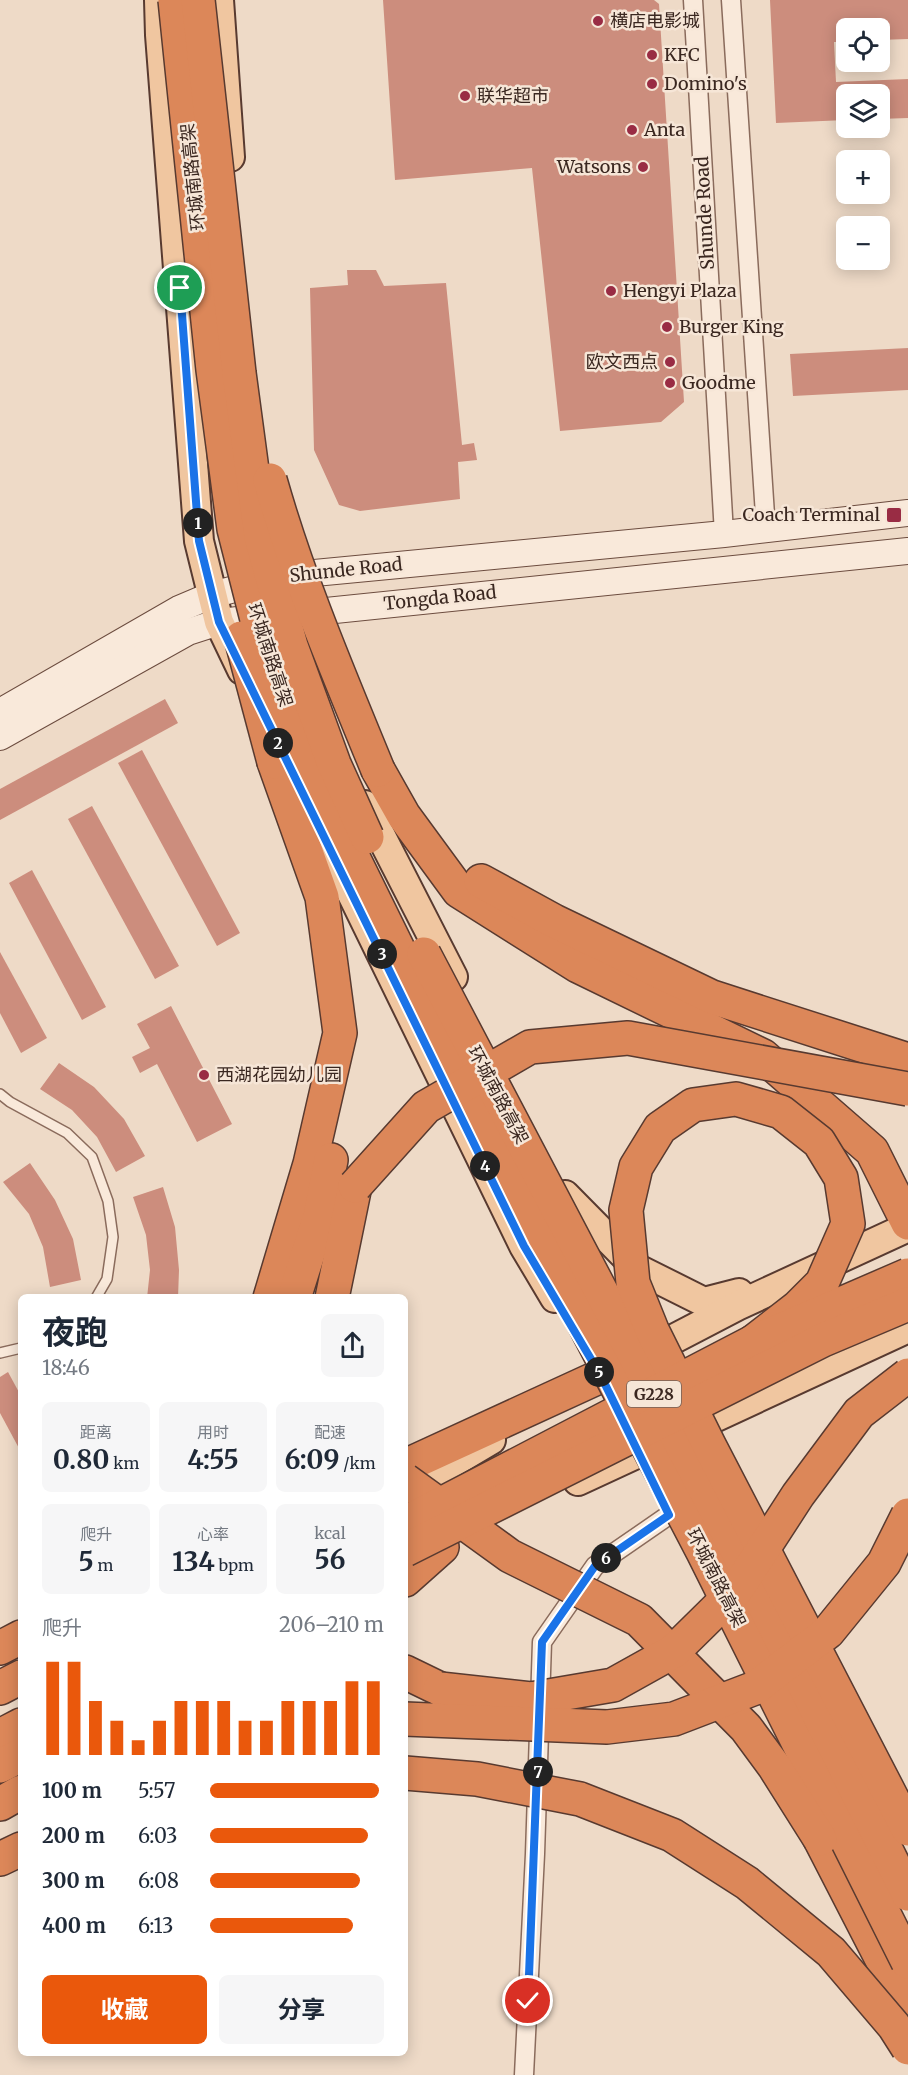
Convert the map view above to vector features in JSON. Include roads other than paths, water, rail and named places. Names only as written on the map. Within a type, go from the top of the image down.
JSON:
[{"type":"highway","name":"环城南路高架","points":[[175,0],[226,372],[261,537],[291,646],[334,764],[388,885],[731,1540],[908,1894]]},
{"type":"highway","name":"环城南路高架","points":[[198,0],[226,372],[234,530],[265,651],[318,786],[536,1231],[704,1552],[908,1962]]},
{"type":"highway","points":[[226,372],[325,641],[378,770],[404,816],[459,891],[578,966],[764,1056],[872,1151],[908,1225]]},
{"type":"highway","points":[[226,372],[208,474],[216,544],[274,762],[322,897],[340,1033],[343,1096],[320,1216],[295,1294]]},
{"type":"highway","points":[[378,770],[470,874],[554,921],[712,997],[908,1060]]},
{"type":"highway","points":[[271,1294],[310,1164],[340,1033]]},
{"type":"highway","points":[[333,1294],[355,1186],[426,1107],[530,1047],[628,1038],[908,1089]]},
{"type":"highway","points":[[753,1342],[798,1306],[822,1282],[848,1224],[841,1178],[819,1142],[782,1112],[736,1099],[693,1105],[660,1128],[636,1167],[626,1210],[633,1283],[652,1330],[704,1435],[908,1829]]},
{"type":"highway","name":"G228","points":[[408,1521],[753,1342],[908,1275]]},
{"type":"highway","name":"G228","points":[[408,1548],[823,1341],[908,1304]]},
{"type":"highway","points":[[408,1673],[440,1689],[531,1699],[613,1685],[674,1651],[737,1588],[798,1496],[859,1413],[908,1374]]},
{"type":"highway","points":[[408,1465],[601,1376]]},
{"type":"highway","points":[[408,1482],[510,1556],[639,1620],[746,1728],[774,1766],[820,1839],[908,2010]]},
{"type":"highway","points":[[408,1719],[607,1727],[674,1719],[755,1688],[828,1632],[884,1563],[908,1515]]},
{"type":"highway","points":[[408,1578],[442,1547]]},
{"type":"highway","points":[[0,1648],[18,1639]]},
{"type":"highway","points":[[0,1688],[18,1679]]},
{"type":"highway","points":[[0,1736],[18,1727]]},
{"type":"highway","points":[[0,1766],[18,1757]]},
{"type":"highway","points":[[408,1773],[477,1779],[580,1798],[672,1835],[747,1883],[831,1952],[894,2026],[908,2048]]},
{"type":"highway","points":[[0,1804],[18,1794]]},
{"type":"highway","points":[[0,1859],[18,1850]]},
{"type":"main road","points":[[159,0],[199,541],[216,608],[524,1246],[601,1376],[669,1515],[908,1980]]},
{"type":"main road","points":[[219,0],[252,461],[293,613],[346,768],[646,1353],[683,1431],[908,1859]]},
{"type":"main road","points":[[565,1195],[638,1269],[704,1302],[807,1274]]},
{"type":"main road","points":[[408,1489],[601,1376],[737,1306],[908,1225]]},
{"type":"main road","points":[[408,1564],[637,1452],[908,1328]]},
{"type":"main road","points":[[0,1722],[18,1712]]},
{"type":"main road","points":[[0,1779],[18,1770]]},
{"type":"street","name":"Shunde Road","points":[[693,0],[724,534]]},
{"type":"street","points":[[731,0],[766,530]]},
{"type":"street","name":"Shunde Road","points":[[0,712],[179,609],[216,608],[283,576],[766,530],[908,513]]},
{"type":"street","name":"Tongda Road","points":[[0,737],[188,632],[216,608],[293,613],[908,551]]},
{"type":"street","points":[[524,2075],[535,1854],[542,1642],[595,1566],[669,1515]]},
{"type":"lane","points":[[0,1094],[10,1102],[67,1132],[92,1157],[108,1201],[112,1237],[107,1279],[98,1294]]},
{"type":"lane","points":[[0,1353],[18,1349]]},
{"type":"place","name":"横店电影城","points":[[598,21]]},
{"type":"place","name":"KFC","points":[[652,55]]},
{"type":"place","name":"Domino's","points":[[652,84]]},
{"type":"place","name":"联华超市","points":[[465,96]]},
{"type":"place","name":"Anta","points":[[632,130]]},
{"type":"place","name":"Watsons","points":[[643,167]]},
{"type":"place","name":"Hengyi Plaza","points":[[611,291]]},
{"type":"place","name":"Burger King","points":[[667,327]]},
{"type":"place","name":"欧文西点","points":[[670,362]]},
{"type":"place","name":"Goodme","points":[[670,383]]},
{"type":"place","name":"Coach Terminal","points":[[894,515]]},
{"type":"place","name":"西湖花园幼儿园","points":[[204,1075]]}]
